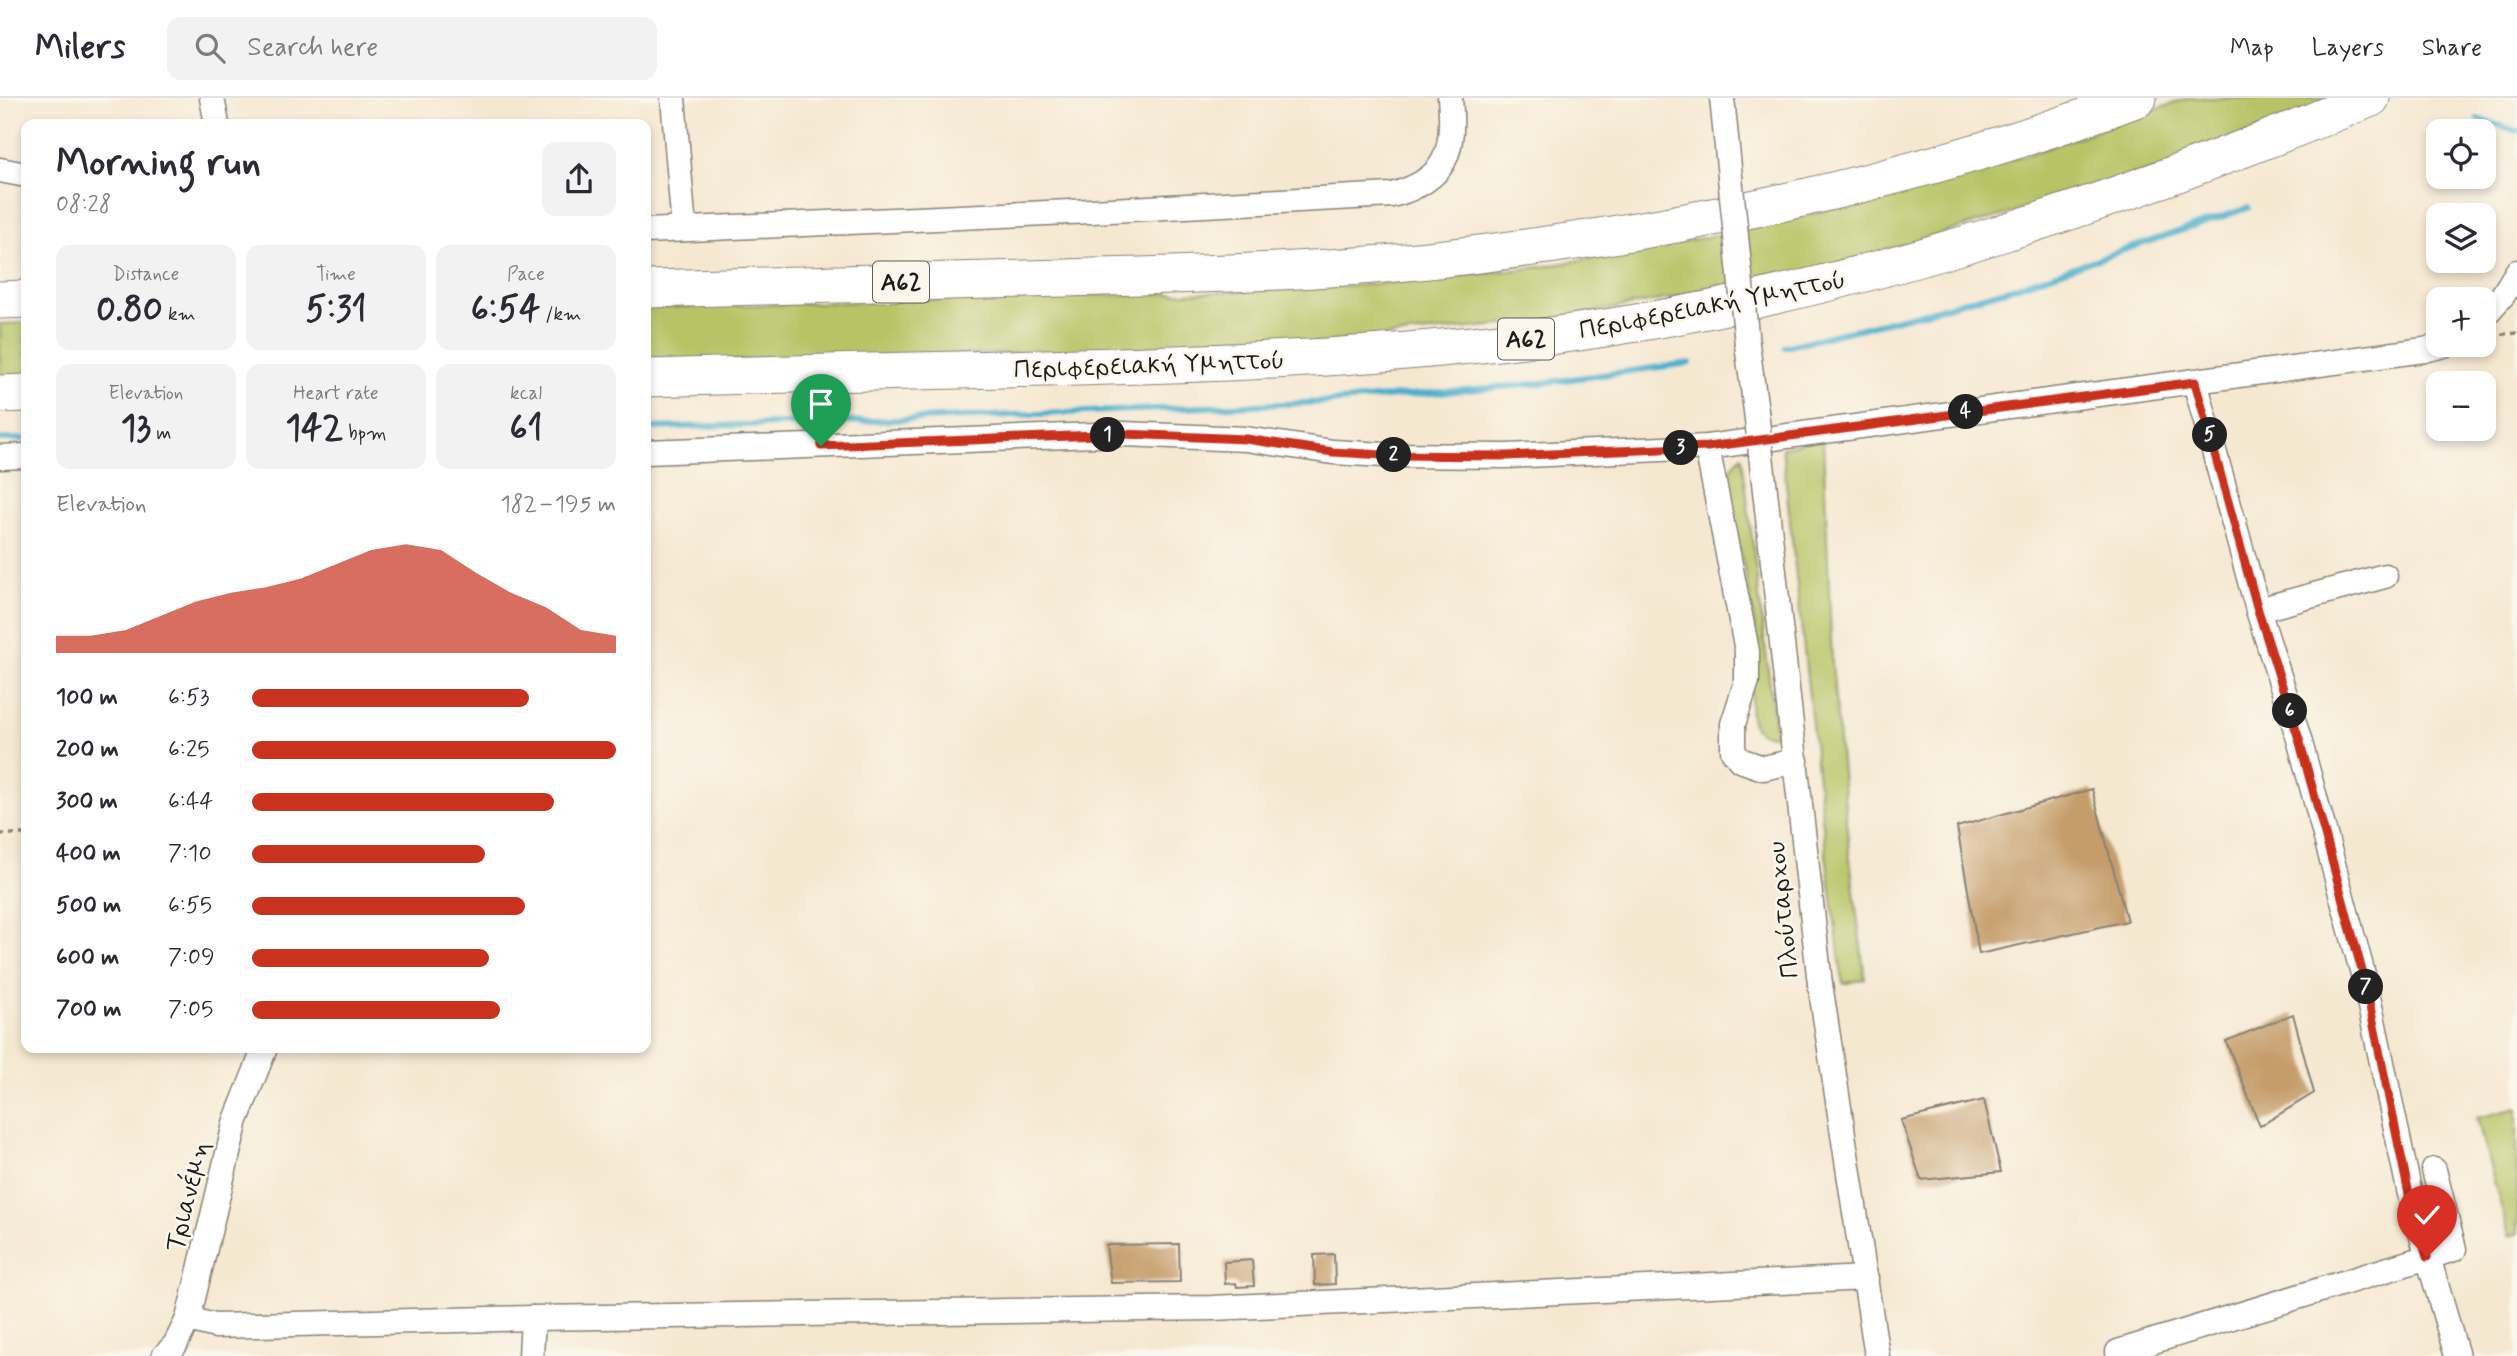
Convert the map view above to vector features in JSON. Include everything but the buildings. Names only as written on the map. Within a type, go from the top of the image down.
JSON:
[{"type":"highway","name":"Α62","points":[[651,289],[1247,273],[1376,264],[1517,249],[1695,220],[1871,180],[2044,130],[2138,98]]},
{"type":"highway","name":"Περιφερειακή Υμηττού","points":[[651,378],[1160,365],[1291,359],[1451,347],[1639,323],[1798,290],[1938,254],[2176,174],[2371,98]]},
{"type":"highway","points":[[0,300],[21,299]]},
{"type":"highway","points":[[0,394],[21,393]]},
{"type":"street","points":[[212,98],[216,119]]},
{"type":"street","points":[[673,98],[684,229]]},
{"type":"street","points":[[651,231],[1392,195],[1426,183],[1446,158],[1451,136],[1450,98]]},
{"type":"street","name":"Πλούταρχου","points":[[1722,98],[1747,344],[1820,984],[1877,1356]]},
{"type":"street","points":[[0,170],[21,174]]},
{"type":"street","points":[[2496,303],[2517,272]]},
{"type":"street","points":[[651,452],[1123,434],[1246,439],[1333,452],[1384,455],[1507,456],[1707,447],[2426,350]]},
{"type":"street","points":[[2195,382],[2258,610],[2299,739],[2364,978],[2410,1199],[2457,1356]]},
{"type":"street","points":[[1707,447],[1746,651],[1747,681],[1733,724],[1733,751],[1740,760],[1763,768],[1796,761]]},
{"type":"street","points":[[0,457],[21,456]]},
{"type":"street","points":[[2258,610],[2385,576]]},
{"type":"street","name":"Τριανέμη","points":[[164,1356],[175,1345],[188,1319],[236,1120],[263,1053]]},
{"type":"street","points":[[2118,1352],[2454,1249],[2434,1170]]},
{"type":"street","points":[[188,1319],[215,1326],[533,1318],[1212,1308],[1866,1278]]},
{"type":"street","points":[[531,1356],[533,1318]]},
{"type":"path","points":[[2496,336],[2517,333]]},
{"type":"path","points":[[0,834],[21,834]]},
{"type":"green space","points":[[2189,98],[2342,98],[2173,165],[1805,274],[1549,320],[1290,346],[651,363],[651,308],[1287,290],[1415,281],[1541,267],[1789,220],[2033,153]]},
{"type":"green space","points":[[21,323],[21,379],[0,379],[0,324]]},
{"type":"green space","points":[[1823,439],[1832,663],[1849,851],[1865,979],[1843,984],[1826,854],[1782,447]]},
{"type":"green space","points":[[1742,456],[1776,735],[1759,732],[1751,717],[1756,654],[1754,616],[1727,493],[1730,473]]},
{"type":"green space","points":[[2517,1108],[2517,1234],[2509,1236],[2477,1118]]},
{"type":"waterway","points":[[2496,125],[2517,131]]},
{"type":"waterway","points":[[1785,347],[2009,289],[2248,208]]},
{"type":"waterway","points":[[651,428],[1329,402],[1534,384],[1690,363]]},
{"type":"waterway","points":[[0,439],[21,439]]},
{"type":"route","points":[[821,446],[1123,434],[1246,439],[1333,452],[1384,455],[1507,456],[1707,447],[2195,382],[2258,610],[2299,739],[2364,978],[2410,1199],[2427,1257]]}]
